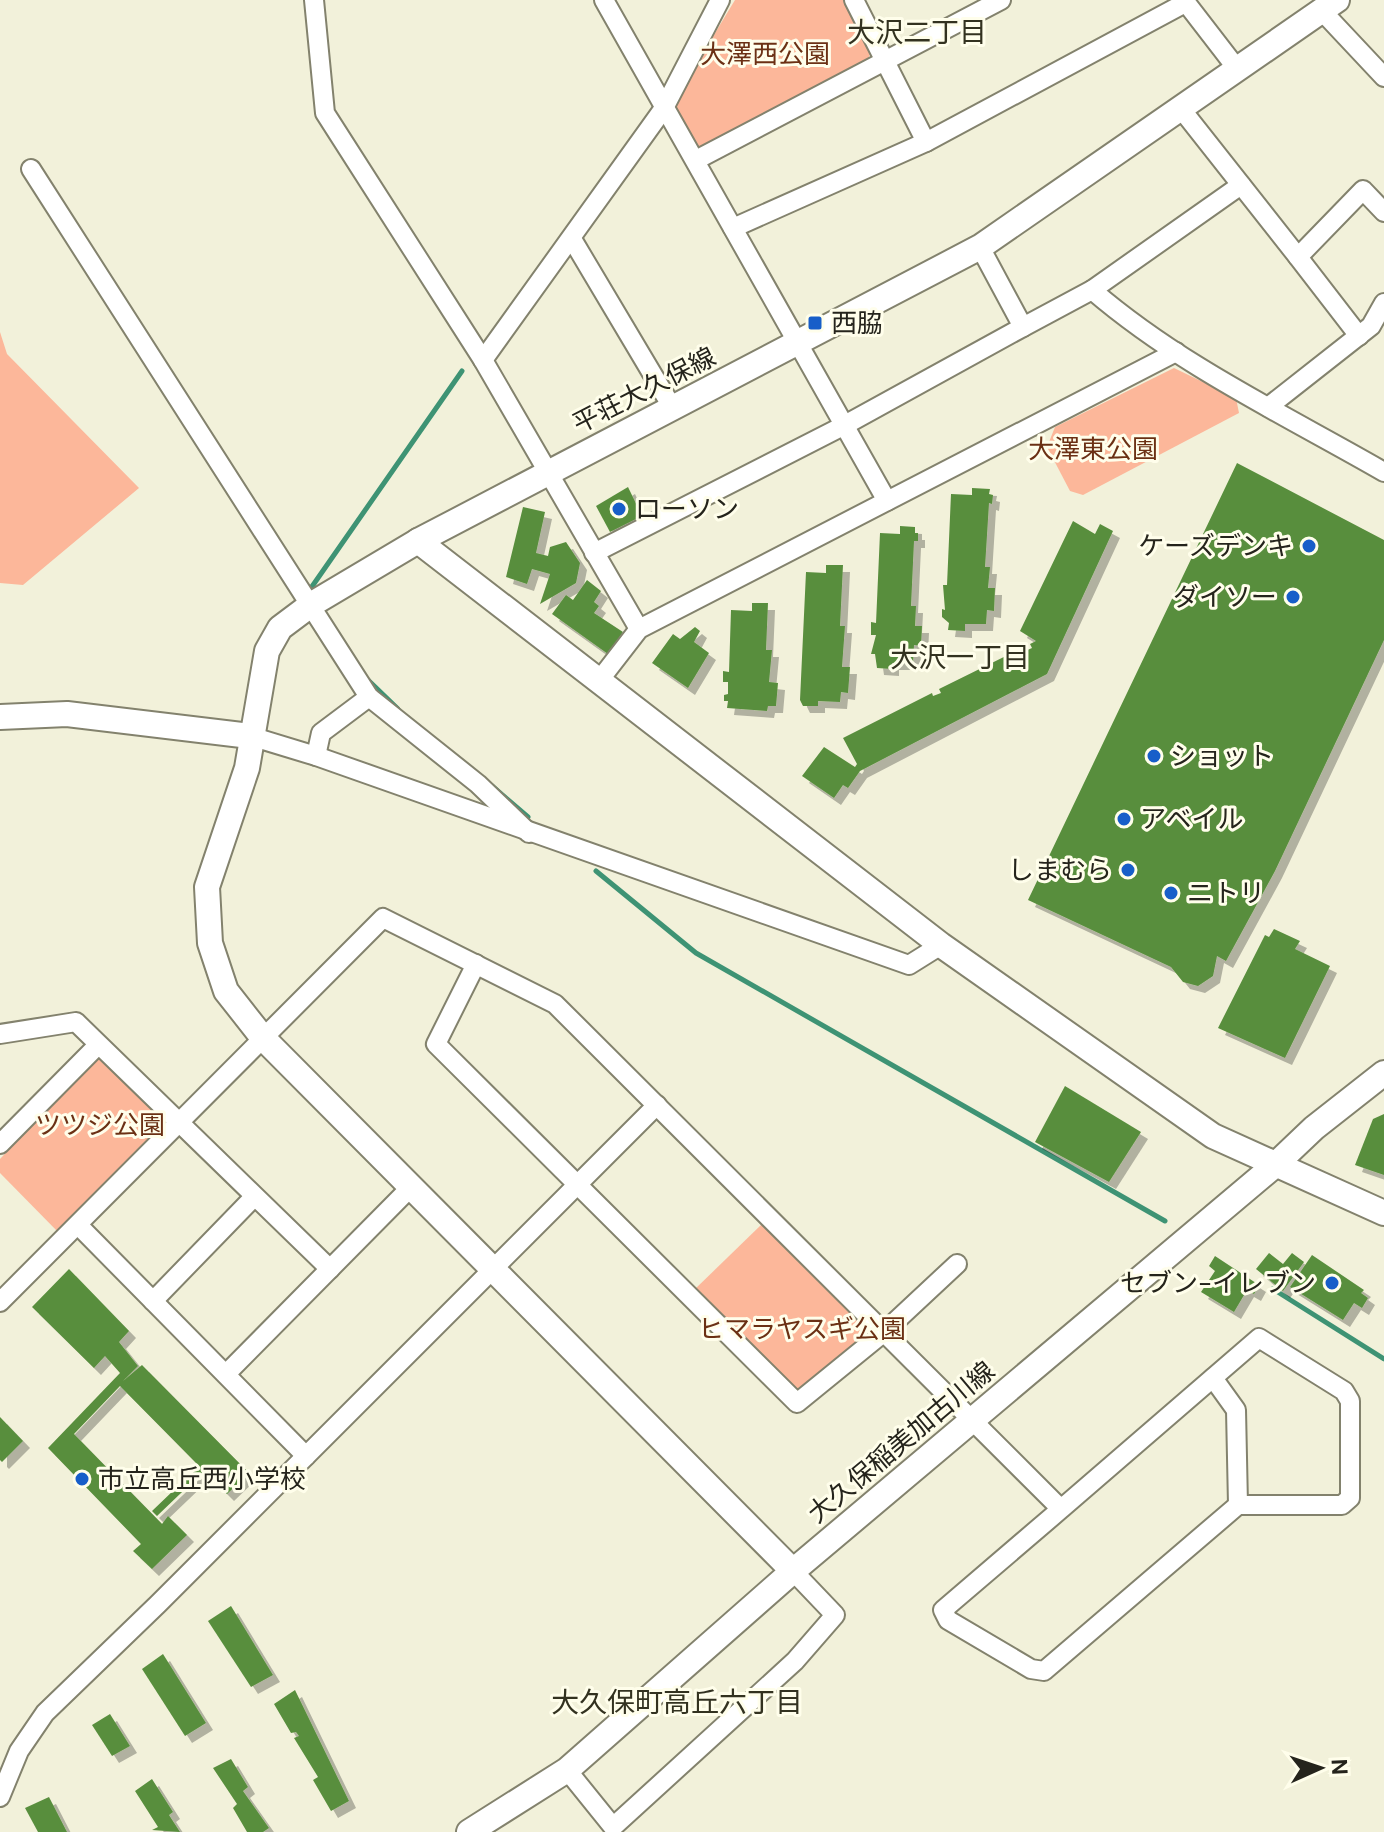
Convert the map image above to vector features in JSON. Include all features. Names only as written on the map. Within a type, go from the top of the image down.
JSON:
[{"type":"main road","name":"平荘大久保線","points":[[793,1571],[263,1038],[226,991],[210,943],[207,887],[247,768],[250,736],[272,638],[280,628],[312,604],[418,541],[980,247],[1329,6]]},
{"type":"main road","points":[[418,541],[941,945],[1213,1136],[1384,1213]]},
{"type":"main road","points":[[0,717],[67,714],[150,721],[250,736]]},
{"type":"main road","name":"大久保稲美加古川線","points":[[469,1832],[567,1770],[972,1418],[1275,1165],[1314,1128],[1384,1073]]},
{"type":"street","points":[[604,0],[887,501]]},
{"type":"street","points":[[483,360],[664,108],[720,0]]},
{"type":"street","points":[[854,0],[926,142]]},
{"type":"street","points":[[696,160],[1001,0]]},
{"type":"street","points":[[312,1],[325,113],[483,360],[639,629]]},
{"type":"street","points":[[733,228],[926,142],[1185,2],[1238,70]]},
{"type":"street","points":[[1329,6],[1384,77]]},
{"type":"street","points":[[1182,110],[1359,336]]},
{"type":"street","points":[[31,169],[312,604],[341,659],[369,697],[478,784],[529,833]]},
{"type":"street","points":[[594,553],[843,426],[1092,290],[1241,185]]},
{"type":"street","points":[[1298,257],[1363,190],[1384,212]]},
{"type":"street","points":[[572,239],[672,407]]},
{"type":"street","points":[[980,247],[1023,327]]},
{"type":"street","points":[[1092,290],[1131,323],[1176,352],[1268,407],[1382,466]]},
{"type":"street","points":[[1268,407],[1371,326],[1384,303]]},
{"type":"street","points":[[598,682],[639,629],[1176,352]]},
{"type":"street","points":[[316,756],[321,733],[369,697]]},
{"type":"street","points":[[250,736],[316,756],[909,965],[941,945]]},
{"type":"street","points":[[0,1302],[383,918],[555,1004],[1061,1509]]},
{"type":"street","points":[[476,964],[436,1044],[797,1403],[883,1333],[957,1264]]},
{"type":"street","points":[[0,1034],[76,1022],[178,1125],[330,1269]]},
{"type":"street","points":[[0,1144],[98,1045]]},
{"type":"street","points":[[0,1797],[19,1751],[45,1713],[657,1105]]},
{"type":"street","points":[[226,1374],[410,1188]]},
{"type":"street","points":[[153,1301],[254,1197]]},
{"type":"street","points":[[78,1225],[306,1456]]},
{"type":"street","points":[[1259,1338],[1344,1391],[1350,1401],[1350,1498],[1342,1505],[1238,1505],[1044,1671],[1031,1669],[948,1620],[943,1610],[1213,1378],[1259,1338]]},
{"type":"street","points":[[1213,1378],[1236,1410],[1238,1505]]},
{"type":"street","points":[[567,1770],[613,1827],[795,1661],[835,1615],[793,1571]]},
{"type":"green space","name":"大澤西公園","points":[[735,0],[844,0],[871,51],[867,63],[698,147],[676,107],[678,94]]},
{"type":"green space","points":[[0,332],[7,354],[139,488],[23,585],[0,583]]},
{"type":"green space","name":"大澤東公園","points":[[1174,368],[1236,398],[1239,413],[1083,495],[1070,491],[1047,447],[1055,427]]},
{"type":"green space","name":"ツツジ公園","points":[[96,1057],[105,1060],[162,1118],[163,1130],[60,1234],[0,1173],[0,1159]]},
{"type":"green space","name":"ヒマラヤスギ公園","points":[[762,1224],[870,1327],[870,1337],[797,1392],[693,1291]]},
{"type":"building","points":[[1237,463],[1384,540],[1384,640],[1275,871],[1226,961],[1217,956],[1213,976],[1198,986],[1183,982],[1171,967],[1028,900]]},
{"type":"building","points":[[628,487],[642,516],[610,532],[596,506]]},
{"type":"building","points":[[972,488],[990,489],[989,494],[993,495],[992,504],[989,503],[985,567],[990,567],[988,588],[995,588],[994,611],[987,610],[986,624],[965,624],[965,631],[948,630],[949,623],[942,617],[942,609],[945,610],[943,585],[947,585],[951,494],[972,495]]},
{"type":"building","points":[[523,507],[545,512],[536,553],[548,556],[550,547],[566,542],[580,563],[576,583],[540,604],[550,574],[532,569],[527,584],[506,577]]},
{"type":"building","points":[[1073,521],[1095,534],[1100,524],[1113,531],[1047,674],[860,771],[848,788],[843,785],[834,798],[802,776],[824,747],[855,767],[857,764],[843,738],[932,693],[933,696],[941,693],[939,689],[1022,648],[1023,652],[1032,648],[1030,644],[1036,641],[1020,631]]},
{"type":"building","points":[[900,526],[915,527],[915,533],[918,533],[918,541],[914,541],[911,606],[916,606],[915,626],[922,626],[921,646],[914,645],[913,663],[892,663],[892,669],[877,668],[875,654],[871,654],[876,635],[871,635],[871,622],[876,623],[880,533],[900,534]]},
{"type":"building","points":[[826,565],[843,565],[840,626],[845,626],[842,667],[850,667],[848,693],[841,692],[840,702],[818,701],[818,706],[803,706],[800,700],[806,572],[826,573]]},
{"type":"building","points":[[587,580],[601,591],[594,602],[599,606],[594,613],[623,632],[608,654],[552,614],[566,595],[573,600]]},
{"type":"building","points":[[752,603],[768,603],[766,650],[772,650],[769,682],[778,683],[776,706],[768,706],[767,711],[727,708],[728,701],[724,701],[724,695],[728,694],[728,682],[723,682],[723,671],[729,672],[731,610],[752,611]]},
{"type":"building","points":[[695,627],[700,631],[694,642],[709,653],[688,688],[652,663],[673,634],[680,639]]},
{"type":"building","points":[[1274,929],[1300,941],[1295,949],[1330,966],[1285,1058],[1218,1028],[1265,935],[1269,937]]},
{"type":"building","points":[[1065,1086],[1141,1132],[1109,1182],[1035,1142]]},
{"type":"building","points":[[1384,1114],[1384,1175],[1355,1165],[1373,1119]]},
{"type":"building","points":[[1269,1253],[1283,1264],[1292,1253],[1304,1262],[1283,1291],[1256,1269]]},
{"type":"building","points":[[1312,1255],[1364,1290],[1361,1293],[1368,1298],[1362,1308],[1354,1303],[1343,1320],[1290,1287]]},
{"type":"building","points":[[1215,1256],[1259,1285],[1254,1294],[1247,1290],[1234,1312],[1201,1292],[1215,1271],[1209,1266]]},
{"type":"building","points":[[69,1269],[129,1331],[119,1342],[138,1366],[123,1381],[142,1365],[249,1473],[227,1494],[204,1471],[157,1516],[152,1511],[199,1466],[120,1386],[74,1434],[162,1524],[168,1516],[187,1535],[152,1569],[133,1551],[141,1544],[48,1448],[120,1373],[105,1356],[94,1368],[32,1307]]},
{"type":"building","points":[[0,1417],[23,1441],[2,1462],[0,1460]]},
{"type":"building","points":[[231,1606],[273,1675],[251,1687],[208,1621]]},
{"type":"building","points":[[163,1654],[206,1723],[185,1736],[142,1669]]},
{"type":"building","points":[[295,1690],[349,1801],[331,1811],[313,1780],[318,1777],[294,1738],[299,1736],[296,1732],[291,1733],[274,1704]]},
{"type":"building","points":[[110,1714],[130,1746],[112,1756],[92,1725]]},
{"type":"building","points":[[231,1759],[248,1787],[243,1791],[269,1828],[263,1832],[247,1832],[233,1808],[237,1804],[213,1768]]},
{"type":"building","points":[[152,1779],[173,1812],[169,1815],[180,1832],[152,1830],[158,1827],[135,1791]]},
{"type":"building","points":[[49,1797],[67,1832],[38,1832],[25,1808]]},
{"type":"waterway","points":[[311,588],[462,371]]},
{"type":"waterway","points":[[368,680],[398,709]]},
{"type":"waterway","points":[[492,786],[528,817]]},
{"type":"waterway","points":[[596,871],[696,953],[1165,1221]]},
{"type":"waterway","points":[[1273,1289],[1384,1359]]},
{"type":"place","name":"西脇","points":[[815,323]]},
{"type":"place","name":"ローソン","points":[[619,509]]},
{"type":"place","name":"ケーズデンキ","points":[[1309,546]]},
{"type":"place","name":"ダイソー","points":[[1293,597]]},
{"type":"place","name":"ショット","points":[[1154,756]]},
{"type":"place","name":"アベイル","points":[[1124,819]]},
{"type":"place","name":"しまむら","points":[[1128,870]]},
{"type":"place","name":"ニトリ","points":[[1171,893]]},
{"type":"place","name":"セブン-イレブン","points":[[1332,1283]]},
{"type":"place","name":"市立高丘西小学校","points":[[82,1479]]},
{"type":"district","name":"大沢二丁目","points":[[917,32]]},
{"type":"district","name":"大沢一丁目","points":[[960,657]]},
{"type":"district","name":"大久保町高丘六丁目","points":[[677,1702]]}]
